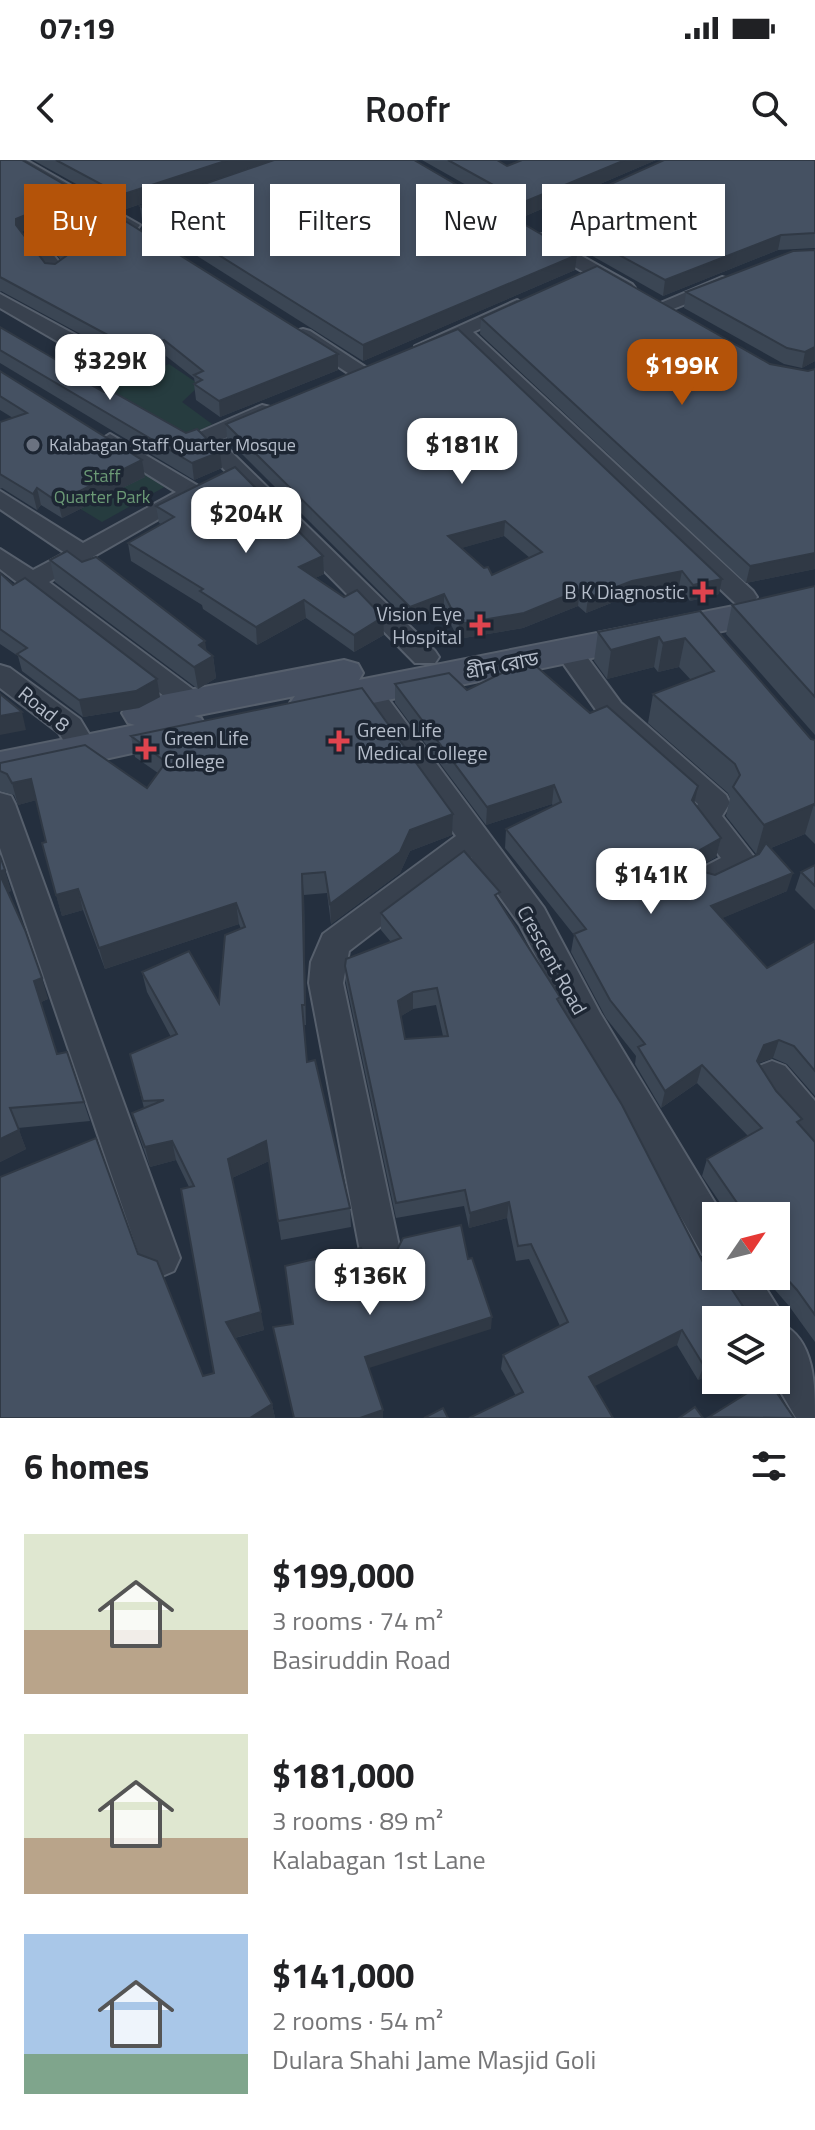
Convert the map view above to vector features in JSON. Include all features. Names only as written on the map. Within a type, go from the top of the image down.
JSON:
[{"type":"main road","name":"গ্রীন রোড","points":[[0,767],[77,738],[192,703],[815,582]]},
{"type":"main road","name":"গ্রীন রোড","points":[[0,741],[77,738],[368,692],[569,652],[709,635],[815,601]]},
{"type":"street","points":[[14,160],[58,184]]},
{"type":"street","points":[[526,229],[686,322]]},
{"type":"street","points":[[44,256],[56,271]]},
{"type":"street","points":[[568,283],[595,271]]},
{"type":"street","points":[[661,307],[748,273]]},
{"type":"street","points":[[333,384],[461,332],[541,295]]},
{"type":"street","points":[[0,300],[125,371]]},
{"type":"street","points":[[283,322],[362,372]]},
{"type":"street","points":[[461,332],[744,597]]},
{"type":"street","points":[[288,402],[208,437],[425,657]]},
{"type":"street","points":[[90,428],[192,492]]},
{"type":"street","points":[[32,580],[192,492],[240,472]]},
{"type":"street","points":[[0,498],[82,553]]},
{"type":"street","points":[[0,557],[192,703]]},
{"type":"street","points":[[569,652],[611,710],[715,803],[705,817],[742,862],[709,879]]},
{"type":"street","name":"Road 8","points":[[0,674],[77,738]]},
{"type":"street","name":"Crescent Road","points":[[368,692],[532,917],[588,1023],[702,1217]]},
{"type":"street","points":[[0,804],[160,1258]]},
{"type":"street","points":[[380,1251],[326,983],[328,962],[335,943],[475,838]]},
{"type":"street","points":[[772,1077],[815,1128]]},
{"type":"street","points":[[78,1148],[117,1130]]},
{"type":"street","points":[[790,1367],[815,1409]]},
{"type":"green space","points":[[169,364],[200,385],[182,402],[212,424],[184,441],[79,402]]},
{"type":"green space","name":"Staff Quarter Park","points":[[112,447],[168,485],[102,522],[41,485]]},
{"type":"building","points":[[0,160],[22,160],[63,184],[24,184],[24,216],[16,219],[16,225],[24,235],[24,256],[40,256],[45,263],[55,264],[66,256],[126,256],[126,222],[142,232],[142,256],[181,256],[338,354],[219,401],[194,384],[202,380],[194,375],[203,371],[164,340],[136,353],[132,348],[0,277]]},
{"type":"building","points":[[56,160],[228,160],[155,184],[142,184],[142,188],[126,193],[126,184],[101,184]]},
{"type":"building","points":[[274,160],[414,160],[455,184],[416,184],[416,256],[526,256],[526,225],[542,235],[542,256],[575,256],[363,345],[220,256],[254,256],[254,184],[204,184]]},
{"type":"building","points":[[448,160],[497,160],[507,166],[522,160],[625,160],[567,184],[542,184],[542,195],[526,201],[526,184],[491,184]]},
{"type":"building","points":[[664,160],[815,160],[815,233],[781,235],[665,280],[621,256],[725,256],[725,184],[611,184]]},
{"type":"building","points":[[815,250],[815,347],[805,352],[787,348],[686,292],[793,251]]},
{"type":"building","points":[[597,266],[770,364],[808,371],[815,369],[815,553],[750,566],[481,318]]},
{"type":"building","points":[[0,327],[104,392],[113,392],[186,433],[197,429],[220,452],[192,463],[0,350]]},
{"type":"building","points":[[458,329],[722,579],[693,585],[682,571],[632,581],[588,598],[580,590],[524,613],[459,624],[444,594],[410,607],[226,424]],"holes":[[[505,521],[542,552],[492,575],[488,567],[484,568],[448,536]]]},
{"type":"building","points":[[0,371],[142,460],[58,502],[37,488],[33,494],[0,474],[0,422],[27,413],[0,396]]},
{"type":"building","points":[[235,467],[323,556],[299,567],[344,597],[357,590],[383,617],[354,635],[304,600],[256,627],[200,591],[203,589],[128,543],[174,517],[156,506]]},
{"type":"building","points":[[67,551],[82,562],[96,557],[205,641],[199,645],[213,656],[194,667],[50,560]]},
{"type":"building","points":[[0,573],[13,585],[25,578],[157,679],[136,691],[79,700],[17,654],[27,648],[0,629]]},
{"type":"building","points":[[815,586],[815,697],[732,605]]},
{"type":"building","points":[[700,611],[815,740],[815,806],[764,825],[733,787],[740,775],[735,764],[653,694],[714,671],[685,638],[663,643],[659,637],[611,650],[598,632]]},
{"type":"building","points":[[529,660],[590,713],[607,706],[698,786],[692,800],[721,838],[700,850],[695,862],[700,871],[715,875],[759,854],[766,843],[793,873],[711,906],[767,968],[815,941],[815,1071],[794,1046],[779,1040],[764,1045],[757,1061],[776,1091],[802,1119],[797,1122],[815,1142],[815,1315],[790,1282],[790,1202],[737,1202],[707,1159],[762,1128],[702,1065],[665,1091],[638,1047],[645,1044],[610,1000],[574,934],[586,929],[506,829],[561,802],[554,785],[487,807],[395,684],[449,673],[467,690]]},
{"type":"building","points":[[362,688],[453,814],[410,830],[400,852],[330,904],[325,872],[302,874],[305,1005],[302,1005],[307,1062],[315,1060],[350,1208],[278,1221],[266,1141],[228,1159],[261,1312],[226,1322],[272,1404],[250,1418],[0,1418],[0,1177],[96,1138],[138,1254],[157,1261],[203,1376],[214,1373],[181,1189],[194,1186],[172,1141],[145,1147],[132,1113],[164,1100],[143,1101],[130,1054],[177,1034],[142,972],[189,951],[219,1003],[225,935],[245,927],[236,903],[99,948],[78,889],[56,895],[42,843],[46,842],[31,779],[12,783],[7,774],[0,771],[0,763],[85,745],[147,788],[166,762],[131,736]]},
{"type":"building","points":[[0,694],[22,712],[0,716]]},
{"type":"building","points":[[464,851],[500,892],[495,895],[560,997],[557,999],[622,1105],[702,1260],[702,1290],[732,1290],[743,1306],[702,1306],[702,1363],[682,1330],[589,1377],[613,1418],[469,1418],[523,1392],[503,1355],[568,1322],[531,1244],[518,1246],[509,1202],[470,1213],[465,1190],[396,1203],[345,966],[346,959],[401,938],[381,913]],"holes":[[[437,988],[448,1036],[405,1039],[398,1001],[413,992]]]},
{"type":"building","points":[[815,865],[815,886],[801,872]]},
{"type":"building","points":[[0,875],[42,978],[34,981],[57,1054],[67,1052],[84,1102],[10,1108],[19,1130],[0,1139]]},
{"type":"building","points":[[461,1225],[468,1259],[472,1258],[492,1317],[365,1357],[383,1410],[360,1418],[294,1418],[273,1327],[293,1324],[285,1266],[361,1248],[364,1254],[381,1260],[395,1254],[403,1238]]},
{"type":"building","points":[[746,1394],[778,1394],[794,1418],[709,1417]]},
{"type":"building","points":[[695,1407],[703,1418],[679,1418]]},
{"type":"building","points":[[443,1408],[448,1418],[424,1418]]},
{"type":"place","name":"Kalabagan Staff Quarter Mosque","points":[[33,445]]},
{"type":"place","name":"B K Diagnostic","points":[[703,592]]},
{"type":"place","name":"Vision Eye Hospital","points":[[480,625]]},
{"type":"place","name":"Green Life Medical College","points":[[339,741]]},
{"type":"place","name":"Green Life College","points":[[146,749]]}]
